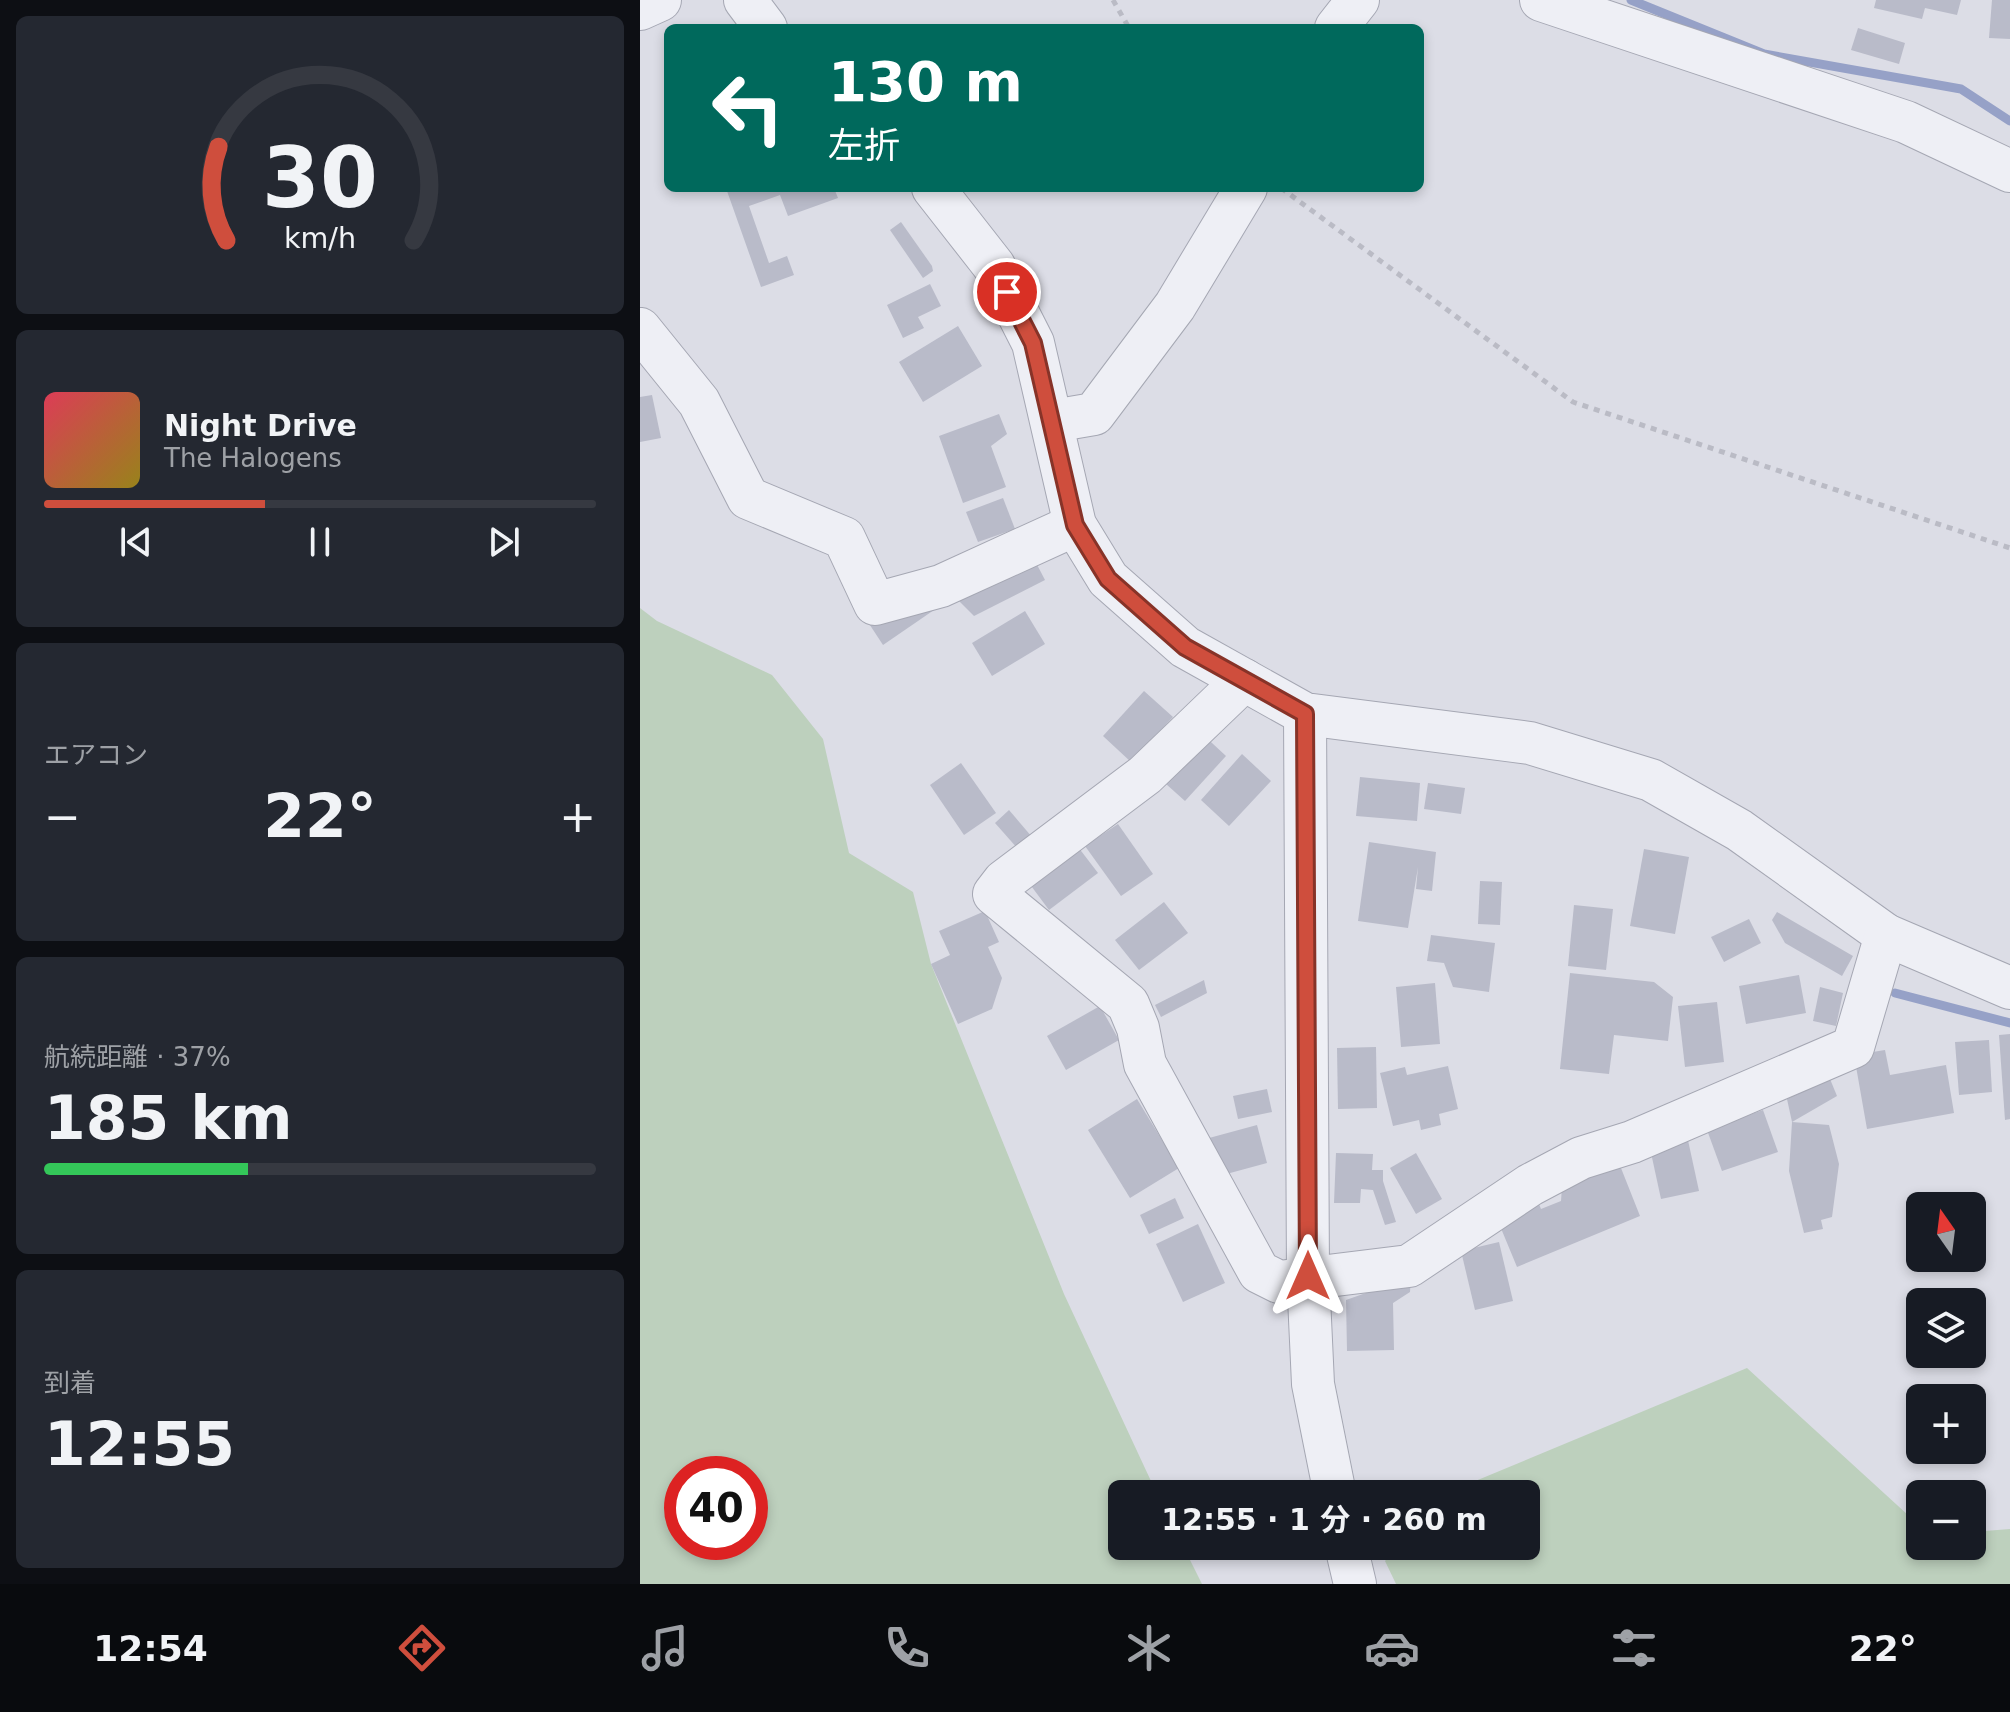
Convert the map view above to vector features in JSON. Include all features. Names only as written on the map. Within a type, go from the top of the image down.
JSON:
[{"type":"street","points":[[640,9],[660,0]]},
{"type":"street","points":[[745,0],[763,24]]},
{"type":"street","points":[[1339,24],[1358,0]]},
{"type":"street","points":[[1541,0],[1906,122],[2010,171]]},
{"type":"street","points":[[936,192],[994,266],[1033,343],[1075,525],[1108,579],[1185,647],[1305,714],[1530,743],[1651,780],[1739,830],[1886,935],[2009,983]]},
{"type":"street","points":[[1053,421],[1094,414],[1175,306],[1244,192]]},
{"type":"street","points":[[640,329],[699,402],[748,498],[844,538],[875,604],[941,586],[1075,525]]},
{"type":"street","points":[[1244,680],[1145,775],[1004,881],[994,894],[1128,1004],[1138,1028],[1145,1064],[1259,1272],[1279,1282],[1308,1276],[1409,1266],[1530,1185],[1581,1158],[1632,1142],[1853,1047],[1886,935]]},
{"type":"street","points":[[1305,714],[1308,1276],[1313,1384],[1332,1480]]},
{"type":"street","points":[[1349,1560],[1355,1584]]},
{"type":"path","points":[[1113,0],[1127,24]]},
{"type":"path","points":[[1285,192],[1573,402],[2010,548]]},
{"type":"green space","points":[[640,608],[657,621],[772,675],[823,739],[849,853],[913,892],[931,964],[1064,1294],[1150,1480],[1108,1480],[1108,1560],[1190,1560],[1202,1584],[640,1584]]},
{"type":"green space","points":[[1747,1368],[1906,1513],[1906,1560],[1986,1560],[1986,1531],[2010,1529],[2010,1584],[1396,1584],[1386,1560],[1540,1560],[1540,1480],[1478,1480]]},
{"type":"building","points":[[1876,0],[1961,0],[1957,15],[1925,8],[1922,19],[1874,8]]},
{"type":"building","points":[[1992,0],[2010,0],[2010,39],[1989,38]]},
{"type":"building","points":[[1858,28],[1905,43],[1899,64],[1851,50]]},
{"type":"building","points":[[727,192],[836,192],[838,198],[788,216],[780,195],[749,206],[769,263],[787,256],[794,275],[761,287]]},
{"type":"building","points":[[901,222],[932,266],[933,271],[923,278],[890,230]]},
{"type":"building","points":[[930,284],[941,306],[918,317],[924,328],[903,338],[887,305]]},
{"type":"building","points":[[958,326],[982,366],[923,402],[899,362]]},
{"type":"building","points":[[652,395],[661,438],[640,442],[640,397]]},
{"type":"building","points":[[999,414],[1007,434],[991,446],[1006,487],[963,503],[939,436]]},
{"type":"building","points":[[1003,498],[1015,529],[978,542],[966,512]]},
{"type":"building","points":[[1021,534],[1045,580],[974,616],[935,577]]},
{"type":"building","points":[[912,578],[934,610],[883,645],[862,613]]},
{"type":"building","points":[[1025,611],[1045,644],[992,676],[972,643]]},
{"type":"building","points":[[1144,691],[1173,717],[1131,762],[1103,736]]},
{"type":"building","points":[[1198,730],[1226,756],[1185,801],[1156,775]]},
{"type":"building","points":[[1242,754],[1271,781],[1229,826],[1201,800]]},
{"type":"building","points":[[961,763],[996,813],[964,835],[930,785]]},
{"type":"building","points":[[1360,777],[1420,783],[1417,821],[1356,816]]},
{"type":"building","points":[[1428,783],[1465,788],[1461,814],[1424,809]]},
{"type":"building","points":[[1009,810],[1032,837],[1018,849],[995,823]]},
{"type":"building","points":[[1118,824],[1153,874],[1121,896],[1085,846]]},
{"type":"building","points":[[1369,842],[1436,852],[1432,891],[1416,889],[1418,867],[1408,928],[1358,921]]},
{"type":"building","points":[[1075,843],[1098,873],[1049,910],[1026,879]]},
{"type":"building","points":[[1644,849],[1689,857],[1675,934],[1630,926]]},
{"type":"building","points":[[1480,881],[1502,882],[1500,925],[1478,924]]},
{"type":"building","points":[[1164,902],[1188,933],[1139,970],[1115,940]]},
{"type":"building","points":[[1574,905],[1613,909],[1606,970],[1568,966]]},
{"type":"building","points":[[985,911],[999,942],[988,947],[1002,978],[992,1009],[958,1024],[931,964],[950,955],[939,931]]},
{"type":"building","points":[[1777,912],[1853,956],[1842,976],[1785,943],[1772,920]]},
{"type":"building","points":[[1749,919],[1761,943],[1724,962],[1711,937]]},
{"type":"building","points":[[1431,935],[1495,943],[1489,992],[1453,987],[1444,963],[1427,961]]},
{"type":"building","points":[[1570,973],[1654,982],[1673,997],[1668,1041],[1614,1035],[1609,1074],[1560,1069]]},
{"type":"building","points":[[1799,975],[1806,1013],[1746,1024],[1739,986]]},
{"type":"building","points":[[1204,980],[1207,993],[1161,1017],[1155,1005]]},
{"type":"building","points":[[1435,983],[1440,1044],[1401,1047],[1396,987]]},
{"type":"building","points":[[1820,987],[1843,993],[1836,1026],[1813,1021]]},
{"type":"building","points":[[1717,1002],[1724,1062],[1685,1067],[1678,1006]]},
{"type":"building","points":[[1100,1006],[1119,1040],[1066,1070],[1047,1036]]},
{"type":"building","points":[[2010,1034],[2010,1119],[2005,1120],[1999,1035]]},
{"type":"building","points":[[1989,1040],[1992,1092],[1959,1095],[1955,1042]]},
{"type":"building","points":[[1376,1047],[1377,1108],[1338,1109],[1337,1048]]},
{"type":"building","points":[[1885,1050],[1890,1075],[1946,1065],[1954,1113],[1867,1129],[1854,1055]]},
{"type":"building","points":[[1448,1066],[1458,1109],[1439,1114],[1441,1125],[1421,1130],[1419,1120],[1393,1126],[1380,1073],[1405,1067],[1407,1075]]},
{"type":"building","points":[[1830,1079],[1837,1096],[1792,1122],[1787,1099]]},
{"type":"building","points":[[1267,1089],[1272,1112],[1238,1119],[1233,1096]]},
{"type":"building","points":[[1137,1099],[1179,1168],[1130,1198],[1088,1130]]},
{"type":"building","points":[[1763,1110],[1778,1152],[1722,1171],[1707,1130]]},
{"type":"building","points":[[1792,1122],[1829,1125],[1839,1164],[1832,1217],[1821,1220],[1823,1229],[1804,1233],[1789,1171]]},
{"type":"building","points":[[1257,1125],[1267,1163],[1208,1179],[1198,1141]]},
{"type":"building","points":[[1686,1131],[1699,1191],[1661,1199],[1648,1139]]},
{"type":"building","points":[[1336,1153],[1373,1154],[1372,1170],[1383,1170],[1383,1181],[1396,1222],[1385,1225],[1373,1190],[1361,1189],[1360,1203],[1334,1203]]},
{"type":"building","points":[[1416,1153],[1442,1199],[1416,1214],[1390,1168]]},
{"type":"building","points":[[1619,1163],[1640,1216],[1517,1267],[1493,1209],[1534,1192],[1541,1209],[1561,1201],[1562,1187]]},
{"type":"building","points":[[1175,1198],[1184,1218],[1149,1234],[1140,1215]]},
{"type":"building","points":[[1198,1224],[1225,1283],[1183,1302],[1156,1244]]},
{"type":"building","points":[[1499,1242],[1513,1301],[1475,1310],[1461,1251]]},
{"type":"building","points":[[1411,1277],[1410,1292],[1393,1303],[1394,1350],[1347,1351],[1346,1300]]},
{"type":"waterway","points":[[1631,0],[1764,54],[1961,89],[2010,121]]},
{"type":"waterway","points":[[1895,993],[2010,1023]]},
{"type":"route","points":[[1007,292],[1033,343],[1075,525],[1108,579],[1185,647],[1305,714],[1308,1276]]}]
